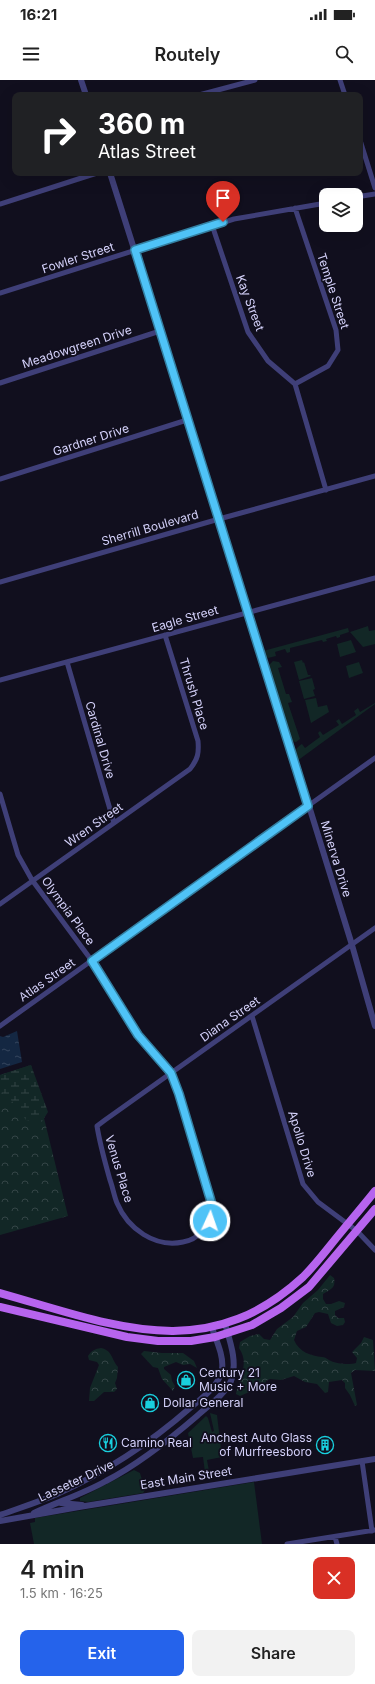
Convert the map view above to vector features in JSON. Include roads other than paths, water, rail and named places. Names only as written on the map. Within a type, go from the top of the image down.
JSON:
[{"type":"main road","points":[[0,1293],[92,1319],[137,1328],[167,1332],[212,1328],[250,1314],[277,1298],[304,1276],[375,1191]]},
{"type":"main road","points":[[0,1307],[127,1338],[158,1341],[191,1341],[228,1334],[252,1324],[281,1308],[309,1287],[375,1209]]},
{"type":"street","points":[[81,80],[85,92]]},
{"type":"street","points":[[210,92],[255,80]]},
{"type":"street","points":[[340,80],[344,92]]},
{"type":"street","points":[[363,150],[375,188]]},
{"type":"street","points":[[0,204],[88,176]]},
{"type":"street","name":"Minerva Drive","points":[[111,176],[249,612],[352,945],[375,1026]]},
{"type":"street","points":[[363,197],[375,194]]},
{"type":"street","name":"Fowler Street","points":[[0,293],[234,219],[319,204]]},
{"type":"street","name":"Temple Street","points":[[295,208],[336,330],[338,350],[328,366],[295,384]]},
{"type":"street","name":"Kay Street","points":[[212,226],[248,332],[268,361],[295,384]]},
{"type":"street","name":"Meadowgreen Drive","points":[[0,383],[160,330]]},
{"type":"street","points":[[295,384],[326,490]]},
{"type":"street","name":"Gardner Drive","points":[[0,479],[188,420]]},
{"type":"street","name":"Sherrill Boulevard","points":[[0,582],[375,476]]},
{"type":"street","name":"Eagle Street","points":[[0,680],[375,578]]},
{"type":"street","name":"Thrush Place","points":[[165,635],[198,741],[199,750],[197,760]]},
{"type":"street","name":"Cardinal Drive","points":[[67,662],[114,823]]},
{"type":"street","name":"Atlas Street","points":[[2,1024],[375,758]]},
{"type":"street","name":"Wren Street","points":[[0,904],[190,770],[197,760]]},
{"type":"street","name":"Olympia Place","points":[[0,794],[18,855],[32,880],[92,961],[138,1035],[171,1073],[179,1094],[213,1208],[210,1221],[201,1234],[187,1242]]},
{"type":"street","name":"Diana Street","points":[[97,1126],[375,928]]},
{"type":"street","name":"Apollo Drive","points":[[252,1016],[303,1184],[318,1202],[357,1231],[375,1250]]},
{"type":"street","name":"Venus Place","points":[[97,1126],[101,1147],[117,1204],[132,1226],[150,1238],[162,1243],[175,1244],[187,1242]]},
{"type":"street","name":"Lasseter Drive","points":[[31,1514],[106,1482],[175,1435],[204,1410],[224,1390],[230,1381],[234,1368],[225,1324]]},
{"type":"street","name":"Lasseter Drive","points":[[0,1515],[55,1495],[101,1472],[133,1453],[167,1428],[208,1392],[219,1379],[223,1368],[221,1356],[212,1328]]},
{"type":"street","name":"East Main Street","points":[[0,1521],[31,1514],[43,1514],[375,1459]]},
{"type":"street","points":[[287,1544],[374,1531],[362,1461]]},
{"type":"street","points":[[55,1495],[60,1502],[86,1506]]},
{"type":"street","points":[[335,1536],[337,1544]]},
{"type":"water","points":[[17,1031],[22,1062],[0,1069],[0,1036],[3,1037]]},
{"type":"place","name":"Century 21 Music + More","points":[[186,1380]]},
{"type":"place","name":"Dollar General","points":[[150,1403]]},
{"type":"place","name":"Camino Real","points":[[108,1443]]},
{"type":"place","name":"Anchest Auto Glass of Murfreesboro","points":[[325,1445]]}]
